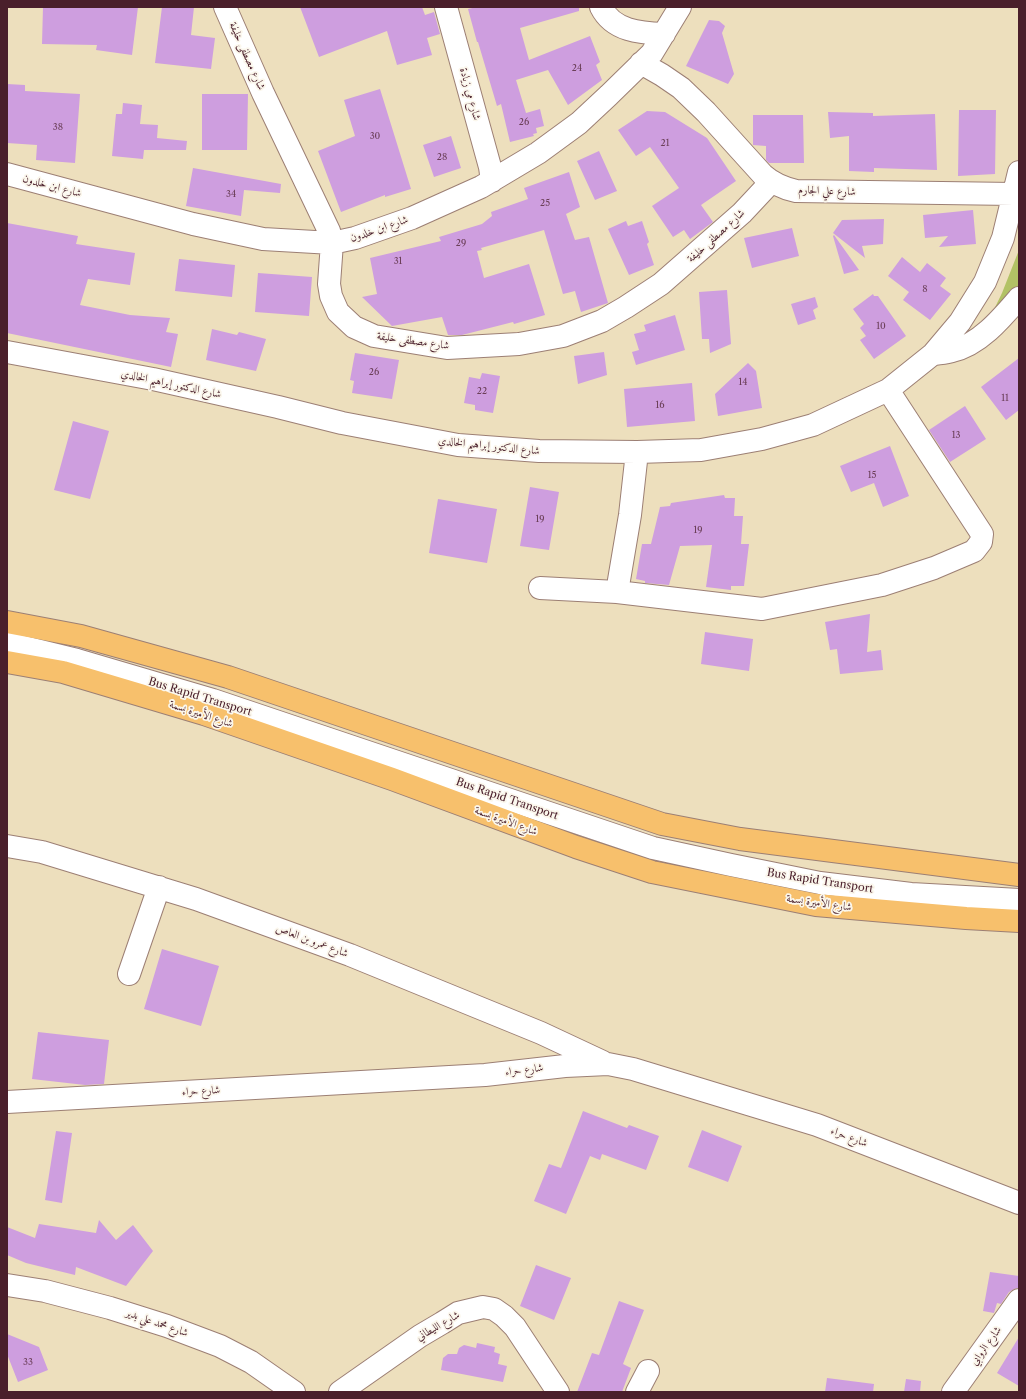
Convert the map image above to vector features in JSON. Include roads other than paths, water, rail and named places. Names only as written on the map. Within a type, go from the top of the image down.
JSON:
[{"type":"main road","points":[[7,622],[81,636],[228,677],[662,824],[740,839],[1019,875]]},
{"type":"main road","name":"شارع الأميرة بسمة","points":[[7,662],[63,672],[204,714],[392,779],[576,847],[652,872],[816,904],[1019,921]]},
{"type":"street","name":"شارع مصطفى خليفة","points":[[225,7],[263,92],[329,231],[332,243],[329,284],[331,296],[338,312],[354,328],[374,336],[447,348],[518,344],[563,336],[602,321],[661,284],[742,213],[771,182]]},
{"type":"street","name":"شارع مي زيادة","points":[[446,7],[490,167],[492,181]]},
{"type":"street","points":[[601,7],[604,14],[620,26],[635,32],[664,34]]},
{"type":"street","name":"شارع ابن خلدون","points":[[7,174],[193,224],[263,239],[332,243],[355,238],[412,218],[492,181],[538,153],[579,123],[652,52],[680,7]]},
{"type":"street","name":"شارع علي الجارم","points":[[641,63],[681,88],[706,112],[771,182],[782,187],[796,191],[1014,194]]},
{"type":"street","name":"شارع الدكتور إبراهيم الخالدي","points":[[7,352],[153,379],[342,423],[458,445],[539,451],[637,452],[701,450],[762,439],[813,425],[888,390],[933,354],[960,322],[985,282],[1003,238],[1019,172]]},
{"type":"street","points":[[933,354],[953,351],[974,341],[995,326],[1019,298]]},
{"type":"street","points":[[540,588],[617,592],[762,609],[882,585],[934,568],[974,551],[981,542],[982,534],[888,390]]},
{"type":"street","points":[[617,592],[630,515],[637,452]]},
{"type":"street","name":"Bus Rapid Transport","points":[[7,643],[77,660],[213,700],[652,848],[731,866],[820,883],[911,894],[1019,900]]},
{"type":"street","name":"شارع عمرو بن العاص","points":[[7,846],[42,852],[196,899],[350,955],[541,1033],[608,1064]]},
{"type":"street","points":[[129,974],[158,887]]},
{"type":"street","name":"شارع حراء","points":[[7,1102],[485,1075],[565,1066],[608,1064],[633,1069],[817,1125],[1019,1203]]},
{"type":"street","name":"شارع محمد علي بدير","points":[[7,1285],[45,1291],[110,1308],[167,1326],[220,1346],[251,1362],[294,1392]]},
{"type":"street","name":"شارع الروابي","points":[[953,1392],[1019,1300]]},
{"type":"street","name":"شارع الليطاني","points":[[340,1392],[420,1336],[458,1313],[482,1307],[494,1310],[504,1316],[515,1327],[558,1392]]},
{"type":"street","points":[[637,1392],[648,1371]]}]
